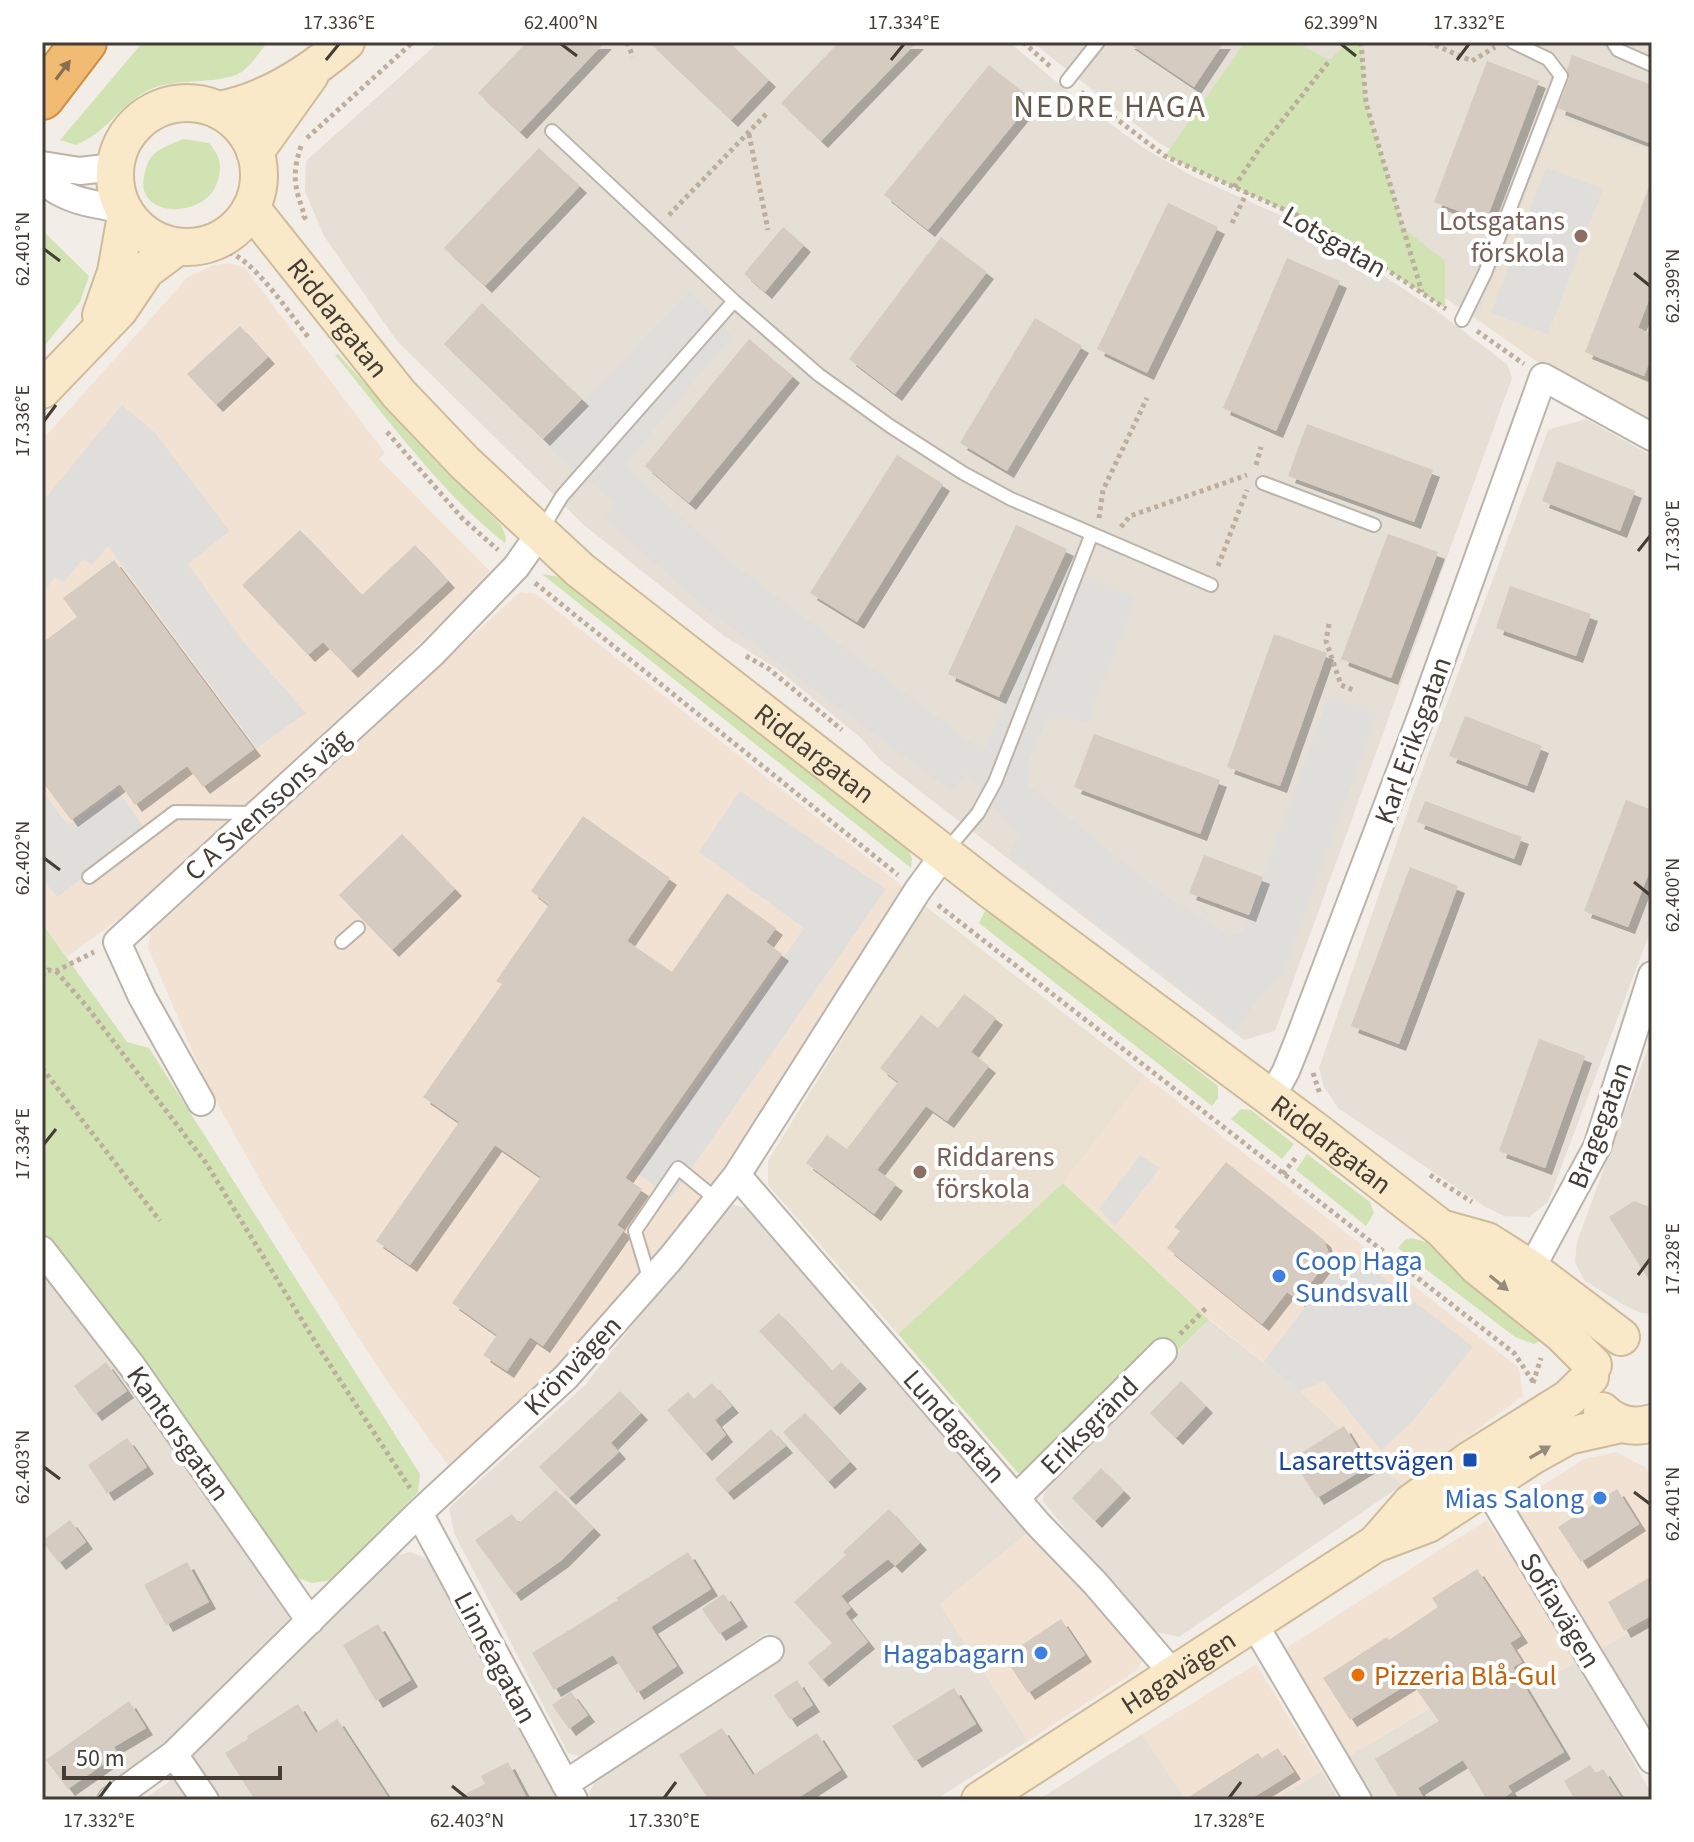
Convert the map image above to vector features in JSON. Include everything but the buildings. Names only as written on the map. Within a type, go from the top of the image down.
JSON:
[{"type":"highway","points":[[42,97],[84,42]]},
{"type":"street","points":[[255,152],[314,70],[346,42]]},
{"type":"street","points":[[42,165],[100,160],[141,119],[158,109],[178,103],[242,106],[314,70]]},
{"type":"street","points":[[100,160],[124,212],[138,229],[155,240],[177,247],[199,246],[220,239],[238,226],[251,208],[259,181],[255,152],[249,139],[236,123],[205,103]]},
{"type":"street","points":[[42,180],[71,199],[124,212]]},
{"type":"street","name":"Riddargatan","points":[[251,208],[399,394],[465,463],[580,570],[945,853],[1442,1229],[1478,1267],[1562,1334],[1592,1371]]},
{"type":"street","points":[[91,338],[116,272],[124,212]]},
{"type":"street","points":[[42,390],[119,310],[146,270],[177,247]]},
{"type":"street","points":[[1543,377],[1652,437]]},
{"type":"street","name":"Karl Eriksgatan","points":[[1271,1098],[1300,1036],[1422,714],[1543,377]]},
{"type":"street","name":"C A Svenssons väg","points":[[117,942],[432,654],[516,567],[540,533]]},
{"type":"street","name":"Krönvägen","points":[[111,1800],[174,1754],[419,1513],[566,1377],[737,1175],[918,890],[945,853]]},
{"type":"street","points":[[117,942],[142,997],[201,1102]]},
{"type":"street","name":"Bragegatan","points":[[1531,1269],[1597,1147],[1652,975]]},
{"type":"street","name":"Lundagatan","points":[[737,1175],[1016,1498],[1175,1676]]},
{"type":"street","name":"Riddargatan","points":[[1442,1229],[1487,1241],[1636,1337]]},
{"type":"street","name":"Kantorsgatan","points":[[42,1250],[132,1366],[310,1621]]},
{"type":"street","name":"Hagavägen","points":[[1478,1473],[1569,1398],[1592,1371],[1606,1345],[1636,1337]]},
{"type":"street","name":"Eriksgränd","points":[[1016,1498],[1163,1352]]},
{"type":"street","points":[[1592,1371],[1594,1398],[1599,1406],[1613,1420],[1641,1427]]},
{"type":"street","name":"Hagavägen","points":[[980,1800],[1375,1544],[1411,1503],[1568,1436],[1641,1427]]},
{"type":"street","name":"Sofiavägen","points":[[1478,1473],[1652,1760]]},
{"type":"street","name":"Linnéagatan","points":[[419,1513],[570,1792]]},
{"type":"street","points":[[1253,1622],[1358,1800]]},
{"type":"street","points":[[570,1792],[770,1650]]},
{"type":"street","points":[[174,1754],[205,1800]]},
{"type":"lane","points":[[1067,81],[1098,42]]},
{"type":"lane","points":[[1462,320],[1485,273],[1561,76],[1548,59],[1513,42]]},
{"type":"lane","points":[[1613,42],[1618,50],[1652,65]]},
{"type":"lane","points":[[552,131],[734,301],[819,375],[890,426],[999,493],[1091,536],[1211,585]]},
{"type":"lane","points":[[540,533],[562,496],[734,301]]},
{"type":"lane","points":[[1263,483],[1374,525]]},
{"type":"lane","points":[[945,853],[978,813],[995,782],[1091,536]]},
{"type":"lane","points":[[89,877],[175,812],[255,813]]},
{"type":"lane","points":[[342,942],[358,928]]},
{"type":"lane","points":[[650,1281],[635,1231],[678,1168],[717,1200]]},
{"type":"path","points":[[251,267],[305,217],[294,185],[294,168],[303,142],[413,42]]},
{"type":"path","points":[[627,42],[633,57]]},
{"type":"path","name":"Lotsgatan","points":[[1023,42],[1111,117],[1165,156],[1323,227],[1543,377]]},
{"type":"path","points":[[1361,42],[1366,103],[1422,293]]},
{"type":"path","points":[[1428,42],[1472,61],[1501,42]]},
{"type":"path","points":[[1234,187],[1258,151],[1330,60]]},
{"type":"path","points":[[100,160],[127,120],[145,107],[160,101],[205,103]]},
{"type":"path","points":[[656,228],[768,112]]},
{"type":"path","points":[[749,133],[768,230]]},
{"type":"path","points":[[1232,223],[1247,192]]},
{"type":"path","points":[[1091,536],[1100,517],[1103,490],[1147,398]]},
{"type":"path","points":[[1211,585],[1261,447]]},
{"type":"path","points":[[1107,542],[1130,516],[1253,473]]},
{"type":"path","points":[[1329,624],[1326,641],[1341,685],[1353,690]]},
{"type":"path","points":[[56,971],[117,942]]},
{"type":"path","points":[[42,976],[45,968],[56,971],[219,1181],[319,1348],[411,1489],[419,1513]]},
{"type":"path","points":[[42,1068],[160,1221]]},
{"type":"path","points":[[1163,1352],[1208,1306]]},
{"type":"shaded area","points":[[439,42],[1009,42],[1078,100],[1142,147],[1190,175],[1316,231],[1437,311],[1507,364],[1512,378],[1275,1031],[1244,1040],[881,761],[861,738],[776,668],[724,636],[585,526],[397,341],[324,236],[305,191],[306,161]]},
{"type":"shaded area","points":[[1032,42],[1652,42],[1652,153],[1557,117],[1478,320],[1289,194],[1216,175],[1159,143]]},
{"type":"shaded area","name":"Lotsgatans förskola","points":[[1557,117],[1652,153],[1652,425],[1546,368],[1478,320]]},
{"type":"shaded area","points":[[1546,167],[1603,189],[1548,334],[1491,313]]},
{"type":"shaded area","points":[[227,263],[244,267],[385,453],[379,459],[493,574],[153,894],[67,957],[42,923],[42,440],[188,277],[211,266]]},
{"type":"shaded area","points":[[689,291],[732,336],[624,465],[733,564],[970,742],[985,748],[1066,568],[1136,598],[1087,723],[1059,714],[1048,718],[1027,763],[1028,785],[1167,897],[1229,935],[1242,933],[1329,696],[1377,715],[1282,975],[1259,998],[1236,1030],[1008,856],[1019,835],[966,774],[951,791],[707,609],[605,519],[614,502],[544,444]]},
{"type":"shaded area","points":[[122,405],[155,433],[230,531],[188,564],[241,639],[306,713],[257,748],[108,546],[92,565],[83,559],[63,583],[55,577],[42,594],[42,502]]},
{"type":"shaded area","points":[[1586,419],[1652,456],[1652,927],[1548,1202],[1529,1217],[1504,1216],[1484,1206],[1338,1108],[1324,1087],[1319,1068],[1415,790],[1548,430]]},
{"type":"shaded area","points":[[520,592],[536,594],[905,888],[765,1118],[657,1257],[560,1370],[448,1465],[382,1374],[266,1191],[208,1087],[148,948],[151,932]]},
{"type":"shaded area","points":[[117,790],[147,831],[57,897],[42,878],[42,791],[68,825]]},
{"type":"shaded area","points":[[740,791],[886,889],[671,1198],[636,1172],[804,928],[699,852]]},
{"type":"shaded area","name":"Riddarens förskola","points":[[924,905],[1145,1076],[1063,1183],[898,1334],[768,1185],[768,1161]]},
{"type":"shaded area","points":[[1652,1037],[1652,1314],[1641,1313],[1622,1304],[1584,1280],[1575,1262],[1577,1242]]},
{"type":"shaded area","points":[[1145,1076],[1519,1368],[1523,1396],[1402,1485],[1300,1391],[1194,1307],[1063,1183]]},
{"type":"shaded area","points":[[1140,1155],[1160,1168],[1115,1226],[1099,1209]]},
{"type":"shaded area","points":[[734,1205],[747,1208],[1030,1531],[940,1604],[1028,1741],[935,1800],[592,1800],[589,1794],[596,1778],[783,1654],[767,1633],[584,1758],[568,1753],[454,1533],[449,1508],[585,1385],[725,1209]]},
{"type":"shaded area","points":[[1349,1251],[1473,1347],[1410,1424],[1381,1450],[1324,1381],[1300,1391],[1263,1362]]},
{"type":"shaded area","points":[[42,1268],[116,1363],[292,1622],[161,1746],[90,1800],[46,1800],[42,1794]]},
{"type":"shaded area","points":[[1209,1320],[1300,1391],[1402,1485],[1179,1637],[1157,1632],[1104,1577],[1043,1501],[1046,1484]]},
{"type":"shaded area","points":[[1616,1452],[1645,1467],[1652,1477],[1652,1619],[1600,1649],[1513,1504],[1584,1459]]},
{"type":"shaded area","points":[[1487,1520],[1577,1661],[1473,1724],[1448,1697],[1347,1757],[1286,1648]]},
{"type":"shaded area","points":[[1030,1531],[1136,1646],[1141,1662],[1136,1671],[1028,1741],[940,1604]]},
{"type":"shaded area","points":[[410,1552],[429,1560],[557,1800],[142,1800],[166,1784],[391,1557]]},
{"type":"shaded area","points":[[1652,1619],[1652,1732],[1600,1649]]},
{"type":"shaded area","points":[[1577,1661],[1652,1800],[1373,1800],[1347,1757],[1449,1697],[1473,1723]]},
{"type":"shaded area","points":[[1256,1664],[1322,1771],[1273,1800],[1186,1800],[1142,1734]]},
{"type":"shaded area","points":[[1142,1734],[1186,1800],[1038,1800]]},
{"type":"shaded area","points":[[1322,1771],[1339,1800],[1273,1800]]},
{"type":"green space","points":[[143,42],[268,42],[238,74],[151,89],[131,101],[87,140],[76,145],[60,140]]},
{"type":"green space","points":[[1245,42],[1295,42],[1330,60],[1348,42],[1361,42],[1366,103],[1403,228],[1445,261],[1445,308],[1323,227],[1165,156]]},
{"type":"green space","points":[[183,139],[209,143],[213,148],[220,166],[217,183],[210,195],[200,203],[187,208],[160,207],[150,201],[144,190],[146,167],[157,152]]},
{"type":"green space","points":[[42,230],[89,276],[80,302],[42,349]]},
{"type":"green space","points":[[338,354],[434,460],[501,525],[505,543],[436,478],[335,355]]},
{"type":"green space","points":[[542,574],[561,577],[907,845],[912,859],[911,868]]},
{"type":"green space","points":[[986,909],[990,909],[1218,1086],[1218,1098],[1212,1106],[979,923]]},
{"type":"green space","points":[[42,923],[127,1042],[149,1048],[420,1474],[418,1492],[331,1580],[312,1583],[292,1576],[155,1383],[42,1234]]},
{"type":"green space","points":[[1241,1109],[1251,1110],[1294,1144],[1282,1159],[1231,1119]]},
{"type":"green space","points":[[1307,1154],[1370,1202],[1374,1213],[1366,1226],[1296,1170]]},
{"type":"green space","points":[[1063,1183],[1209,1320],[1174,1354],[1031,1470],[1018,1473],[898,1334]]},
{"type":"green space","points":[[1412,1238],[1433,1244],[1549,1336],[1534,1344],[1515,1337],[1398,1248],[1405,1240]]},
{"type":"place","name":"Lotsgatans förskola","points":[[1581,236]]},
{"type":"place","name":"Riddarens förskola","points":[[920,1172]]},
{"type":"place","name":"Coop Haga Sundsvall","points":[[1279,1276]]},
{"type":"place","name":"Lasarettsvägen","points":[[1470,1460]]},
{"type":"place","name":"Mias Salong","points":[[1600,1498]]},
{"type":"place","name":"Hagabagarn","points":[[1041,1653]]},
{"type":"place","name":"Pizzeria Blå-Gul","points":[[1358,1675]]},
{"type":"district","name":"NEDRE HAGA","points":[[1110,106]]}]
